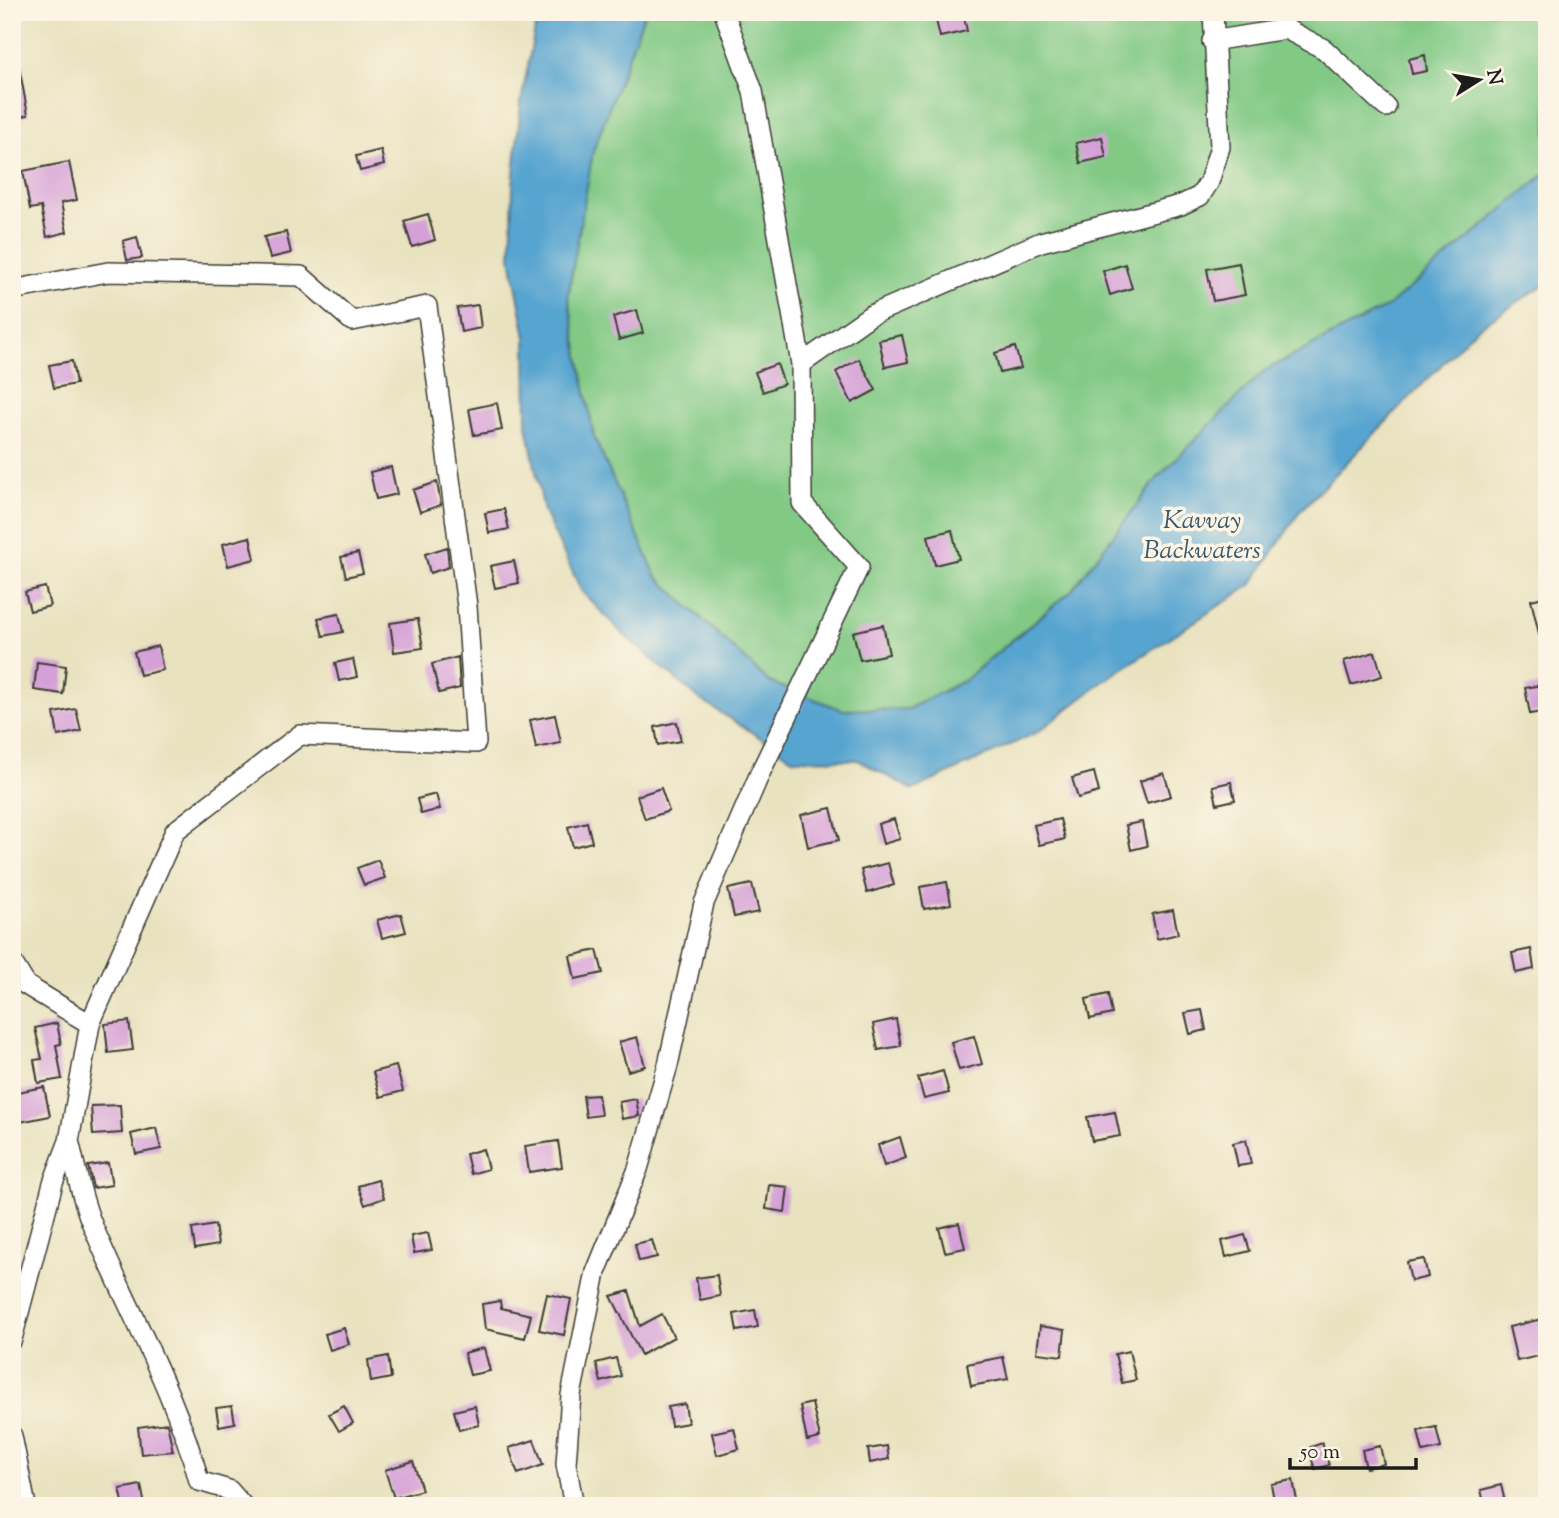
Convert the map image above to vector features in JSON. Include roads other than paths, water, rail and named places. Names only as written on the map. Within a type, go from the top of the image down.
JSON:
[{"type":"street","points":[[574,1506],[566,1464],[571,1395],[596,1272],[642,1156],[668,1065],[704,903],[761,771],[859,567],[802,503],[801,363],[753,91],[724,12]]},
{"type":"street","points":[[801,363],[872,315],[1029,247],[1181,205],[1200,195],[1209,182],[1220,147],[1212,41],[1213,12]]},
{"type":"street","points":[[1212,41],[1286,29],[1324,49],[1386,107]]},
{"type":"street","points":[[12,290],[108,272],[301,276],[352,321],[427,306],[467,606],[475,743],[300,735],[175,831],[90,1024],[69,1141],[53,1183],[12,1339]]},
{"type":"street","points":[[12,961],[26,985],[90,1024]]},
{"type":"street","points":[[69,1141],[91,1221],[145,1342],[194,1460],[199,1481],[229,1490],[243,1506]]},
{"type":"street","points":[[12,1436],[26,1506]]},
{"type":"water","name":"Kavvay Backwaters","points":[[538,12],[645,12],[593,151],[568,296],[594,437],[656,576],[769,682],[843,710],[908,709],[964,681],[1071,591],[1159,476],[1264,371],[1390,305],[1547,172],[1547,283],[1476,329],[1301,510],[1251,585],[1108,678],[1038,732],[913,790],[858,760],[794,759],[699,699],[624,635],[582,592],[544,512],[527,426],[526,337],[511,258],[513,185],[521,102]]}]
